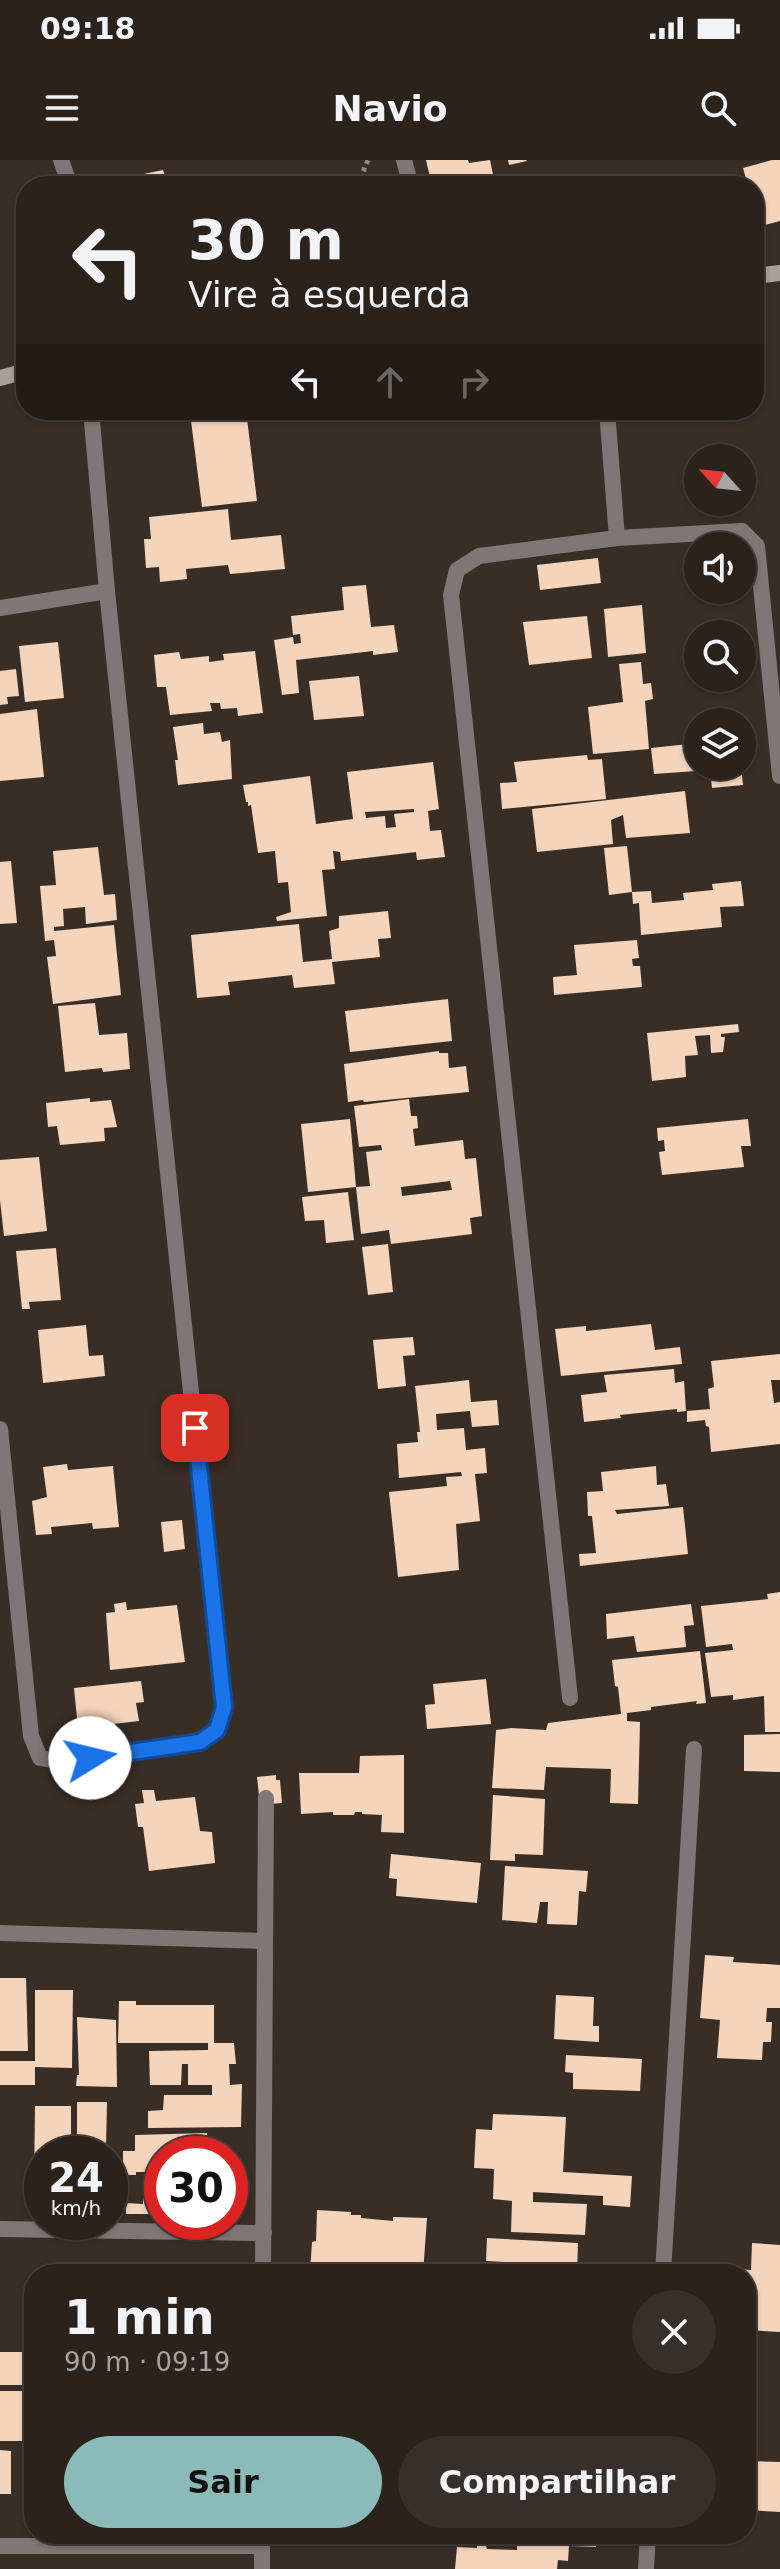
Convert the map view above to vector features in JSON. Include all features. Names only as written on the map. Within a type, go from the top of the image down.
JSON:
[{"type":"street","points":[[0,1429],[31,1736],[40,1758],[62,1762],[200,1742],[217,1730],[224,1707],[107,591],[92,420]]},
{"type":"street","points":[[608,420],[617,538]]},
{"type":"street","points":[[570,1698],[451,595],[457,570],[479,556],[617,538],[742,531],[757,546],[780,776]]},
{"type":"street","points":[[0,608],[107,591]]},
{"type":"street","points":[[664,2264],[694,1749]]},
{"type":"street","points":[[263,2264],[266,1798]]},
{"type":"street","points":[[0,1933],[265,1941]]},
{"type":"street","points":[[0,2229],[264,2233]]},
{"type":"street","points":[[0,2546],[87,2544]]},
{"type":"street","points":[[262,2544],[262,2569]]},
{"type":"street","points":[[646,2569],[647,2544]]},
{"type":"building","points":[[426,160],[468,160],[469,163],[490,160],[493,176],[430,176]]},
{"type":"building","points":[[508,160],[526,160],[527,161],[509,165]]},
{"type":"building","points":[[780,160],[780,221],[764,225],[764,176],[745,176],[743,168]]},
{"type":"building","points":[[163,170],[165,176],[133,176]]},
{"type":"building","points":[[191,420],[247,420],[257,501],[202,507]]},
{"type":"building","points":[[228,509],[231,540],[281,535],[285,569],[230,574],[228,565],[186,569],[187,579],[160,582],[159,567],[146,568],[144,539],[151,539],[149,517]]},
{"type":"building","points":[[598,558],[601,583],[540,590],[537,565]]},
{"type":"building","points":[[366,585],[371,627],[394,625],[398,652],[373,655],[373,651],[296,660],[299,693],[282,695],[274,640],[293,637],[294,644],[301,643],[300,634],[293,635],[291,616],[344,610],[342,587]]},
{"type":"building","points":[[642,605],[646,653],[608,657],[604,609]]},
{"type":"building","points":[[587,616],[592,658],[529,665],[523,622]]},
{"type":"building","points":[[58,642],[64,698],[25,702],[19,646]]},
{"type":"building","points":[[255,651],[263,713],[238,716],[237,708],[221,709],[220,703],[210,703],[212,711],[170,715],[166,687],[157,687],[154,655],[179,652],[181,659],[209,656],[209,662],[224,660],[223,654]]},
{"type":"building","points":[[641,662],[643,684],[651,683],[653,699],[645,701],[649,749],[593,754],[588,707],[623,702],[619,664]]},
{"type":"building","points":[[16,669],[19,696],[7,697],[8,704],[0,705],[0,671]]},
{"type":"building","points":[[359,676],[364,716],[314,720],[309,681]]},
{"type":"building","points":[[37,709],[44,777],[0,781],[0,714]]},
{"type":"building","points":[[203,723],[204,734],[220,732],[222,742],[230,740],[232,779],[178,785],[173,727]]},
{"type":"building","points":[[684,744],[684,772],[654,774],[651,748]]},
{"type":"building","points":[[587,755],[588,760],[602,759],[606,799],[502,809],[500,783],[517,782],[514,762]]},
{"type":"building","points":[[433,762],[439,809],[428,811],[430,831],[441,830],[445,857],[417,860],[416,852],[341,861],[340,852],[333,851],[335,869],[322,870],[327,916],[277,921],[276,917],[291,912],[288,882],[278,883],[275,851],[258,853],[251,805],[248,806],[246,802],[243,785],[310,776],[316,824],[353,819],[347,772]],"holes":[[[414,809],[414,812],[394,814],[396,827],[386,828],[385,816],[366,818],[365,812]]]},
{"type":"building","points":[[711,780],[742,780],[743,785],[712,788]]},
{"type":"building","points":[[685,791],[690,833],[626,838],[623,815],[611,820],[613,844],[537,852],[532,809]]},
{"type":"building","points":[[627,846],[632,892],[609,895],[604,848]]},
{"type":"building","points":[[98,847],[104,895],[115,894],[117,920],[86,924],[85,907],[63,909],[64,926],[54,927],[54,931],[114,925],[121,995],[53,1004],[47,957],[56,956],[54,940],[45,941],[40,886],[56,885],[53,851]]},
{"type":"building","points":[[11,861],[17,923],[0,924],[0,862]]},
{"type":"building","points":[[741,881],[744,906],[720,907],[722,927],[641,935],[639,903],[633,904],[632,892],[651,891],[652,903],[684,900],[683,893],[713,890],[712,884]]},
{"type":"building","points":[[388,911],[391,938],[378,939],[380,957],[332,962],[335,984],[294,988],[292,975],[228,982],[230,995],[197,998],[191,935],[299,924],[303,962],[332,959],[329,931],[339,928],[339,916]]},
{"type":"building","points":[[637,940],[639,958],[632,959],[633,966],[640,966],[642,987],[554,995],[553,977],[577,975],[574,945]]},
{"type":"building","points":[[448,999],[452,1041],[350,1052],[345,1011]]},
{"type":"building","points":[[95,1003],[99,1035],[127,1033],[130,1069],[65,1072],[58,1006]]},
{"type":"building","points":[[738,1024],[739,1032],[721,1034],[725,1037],[723,1052],[711,1053],[710,1035],[695,1036],[698,1055],[685,1056],[686,1077],[652,1081],[647,1033]]},
{"type":"building","points":[[439,1051],[448,1053],[449,1068],[466,1066],[469,1092],[348,1102],[344,1064]]},
{"type":"building","points":[[90,1098],[90,1102],[111,1100],[117,1127],[104,1128],[105,1141],[60,1145],[57,1126],[48,1127],[46,1103]]},
{"type":"building","points":[[409,1099],[411,1116],[417,1116],[418,1128],[413,1129],[415,1146],[463,1140],[465,1159],[476,1158],[482,1216],[470,1218],[472,1234],[391,1244],[389,1230],[361,1234],[356,1187],[370,1186],[366,1152],[382,1150],[381,1145],[359,1147],[354,1106]],"holes":[[[450,1181],[452,1190],[402,1196],[401,1187]]]},
{"type":"building","points":[[350,1119],[356,1187],[308,1192],[301,1124]]},
{"type":"building","points":[[748,1119],[751,1146],[741,1146],[744,1167],[662,1175],[659,1152],[665,1151],[664,1140],[658,1141],[657,1128]]},
{"type":"building","points":[[39,1157],[47,1231],[4,1236],[0,1160]]},
{"type":"building","points":[[348,1192],[354,1240],[326,1243],[324,1220],[305,1221],[302,1197]]},
{"type":"building","points":[[388,1244],[393,1292],[368,1295],[362,1247]]},
{"type":"building","points":[[56,1248],[61,1300],[29,1302],[30,1309],[22,1309],[16,1251]]},
{"type":"building","points":[[651,1324],[655,1350],[680,1347],[682,1364],[561,1376],[555,1329],[586,1326],[586,1331]]},
{"type":"building","points":[[86,1325],[89,1356],[103,1355],[105,1376],[43,1383],[38,1330]]},
{"type":"building","points":[[413,1337],[415,1355],[403,1356],[406,1386],[378,1389],[373,1340]]},
{"type":"building","points":[[780,1354],[780,1380],[771,1380],[774,1403],[780,1402],[780,1444],[711,1452],[709,1427],[705,1420],[687,1422],[687,1411],[710,1409],[708,1389],[714,1387],[711,1361]]},
{"type":"building","points":[[674,1369],[675,1383],[684,1381],[686,1411],[677,1412],[677,1409],[620,1415],[621,1418],[584,1422],[581,1395],[607,1392],[604,1375]]},
{"type":"building","points":[[469,1380],[471,1402],[497,1400],[499,1425],[472,1427],[470,1411],[436,1414],[437,1430],[464,1428],[466,1450],[485,1448],[487,1473],[475,1474],[480,1521],[456,1524],[459,1570],[398,1577],[389,1492],[447,1486],[446,1477],[462,1476],[461,1472],[399,1478],[397,1444],[418,1442],[417,1432],[420,1432],[415,1386]]},
{"type":"building","points":[[67,1464],[68,1470],[113,1466],[119,1527],[93,1529],[92,1523],[51,1527],[52,1534],[36,1535],[32,1501],[47,1497],[43,1467]]},
{"type":"building","points":[[656,1466],[657,1485],[666,1484],[669,1506],[615,1510],[617,1514],[683,1507],[688,1554],[580,1566],[579,1554],[596,1553],[592,1516],[588,1516],[587,1492],[603,1491],[601,1472]]},
{"type":"building","points":[[182,1520],[185,1549],[164,1552],[161,1522]]},
{"type":"building","points":[[780,1592],[780,1732],[765,1732],[764,1696],[733,1700],[733,1695],[711,1697],[705,1653],[733,1650],[732,1644],[706,1647],[701,1606],[768,1599],[767,1594]]},
{"type":"building","points":[[126,1602],[127,1610],[177,1605],[185,1662],[110,1670],[106,1613],[115,1612],[114,1604]]},
{"type":"building","points":[[691,1604],[694,1625],[684,1626],[686,1647],[637,1652],[634,1636],[607,1639],[606,1614]]},
{"type":"building","points":[[700,1651],[706,1703],[696,1704],[697,1701],[627,1713],[627,1721],[640,1722],[638,1804],[610,1803],[611,1769],[546,1767],[544,1790],[492,1788],[496,1730],[546,1730],[548,1723],[621,1714],[612,1660]]},
{"type":"building","points":[[486,1679],[491,1724],[427,1729],[425,1705],[435,1704],[433,1684]]},
{"type":"building","points":[[141,1681],[144,1702],[136,1703],[139,1721],[78,1728],[74,1688]]},
{"type":"building","points":[[780,1734],[780,1772],[744,1771],[744,1735]]},
{"type":"building","points":[[404,1755],[404,1833],[381,1832],[382,1815],[362,1812],[355,1812],[354,1815],[333,1815],[333,1812],[301,1814],[299,1773],[359,1773],[360,1756]]},
{"type":"building","points":[[276,1775],[276,1780],[280,1780],[282,1803],[260,1805],[257,1777]]},
{"type":"building","points":[[142,1790],[154,1790],[156,1801],[195,1797],[200,1831],[212,1832],[215,1863],[149,1871],[143,1827],[138,1827],[135,1804],[144,1803]]},
{"type":"building","points":[[493,1795],[545,1799],[543,1855],[515,1854],[515,1861],[490,1860]]},
{"type":"building","points":[[391,1854],[481,1863],[477,1903],[396,1896],[397,1879],[389,1878]]},
{"type":"building","points":[[505,1866],[588,1871],[586,1892],[579,1891],[577,1925],[547,1924],[548,1902],[540,1902],[537,1923],[502,1920]]},
{"type":"building","points":[[705,1955],[734,1957],[733,1962],[780,1965],[780,2008],[767,2008],[766,2022],[772,2022],[771,2042],[763,2042],[762,2060],[717,2058],[720,2020],[700,2018]]},
{"type":"building","points":[[0,1978],[26,1978],[28,2051],[0,2051]]},
{"type":"building","points":[[35,1990],[73,1990],[72,2068],[35,2067],[35,2085],[0,2085],[0,2061],[35,2061]]},
{"type":"building","points":[[556,1995],[594,1997],[593,2026],[599,2026],[599,2042],[554,2039]]},
{"type":"building","points":[[119,2001],[136,2001],[136,2005],[214,2005],[214,2043],[234,2043],[236,2064],[229,2064],[230,2085],[242,2084],[241,2127],[148,2128],[148,2111],[163,2110],[164,2095],[212,2095],[212,2085],[188,2085],[188,2064],[182,2064],[181,2085],[150,2085],[149,2051],[208,2050],[208,2043],[118,2043]]},
{"type":"building","points":[[77,2017],[116,2020],[117,2087],[76,2086],[79,2075]]},
{"type":"building","points":[[566,2055],[642,2059],[640,2091],[573,2089],[573,2073],[565,2072]]},
{"type":"building","points":[[77,2102],[107,2102],[106,2136],[77,2136]]},
{"type":"building","points":[[35,2106],[71,2106],[71,2136],[35,2136]]},
{"type":"building","points":[[493,2114],[566,2117],[563,2172],[632,2176],[630,2207],[603,2205],[603,2196],[533,2192],[533,2202],[587,2204],[585,2235],[511,2232],[512,2201],[493,2199],[494,2169],[474,2168],[476,2129],[492,2130]]},
{"type":"building","points":[[207,2133],[207,2136],[144,2136],[144,2172],[128,2175],[128,2151],[135,2151],[135,2135]]},
{"type":"building","points":[[144,2189],[144,2214],[128,2214],[128,2203],[143,2204]]},
{"type":"building","points":[[317,2210],[351,2212],[351,2215],[361,2215],[361,2218],[393,2221],[393,2217],[427,2218],[424,2264],[311,2264],[312,2242],[316,2241]]},
{"type":"building","points":[[487,2238],[578,2243],[577,2264],[486,2261]]},
{"type":"building","points":[[752,2243],[780,2245],[780,2332],[756,2331],[756,2264],[751,2264]]},
{"type":"building","points":[[0,2352],[24,2352],[24,2385],[0,2385]]},
{"type":"building","points":[[0,2391],[24,2391],[24,2441],[0,2441]]},
{"type":"building","points":[[0,2450],[11,2451],[11,2494],[0,2494]]},
{"type":"building","points":[[756,2461],[780,2462],[780,2512],[756,2511]]},
{"type":"building","points":[[517,2544],[596,2544],[596,2547],[569,2546],[568,2561],[558,2560],[557,2569],[455,2569],[457,2547],[486,2546],[487,2549],[517,2550]]},
{"type":"route","points":[[90,1758],[200,1742],[217,1730],[224,1707],[195,1428]]}]
